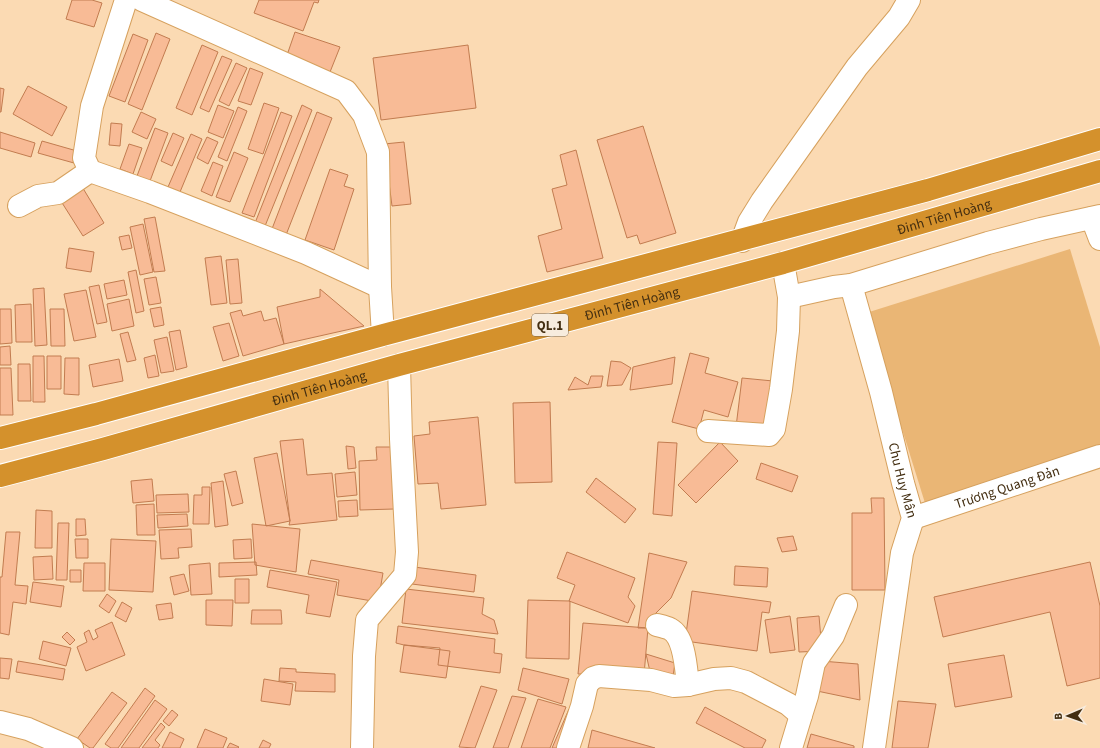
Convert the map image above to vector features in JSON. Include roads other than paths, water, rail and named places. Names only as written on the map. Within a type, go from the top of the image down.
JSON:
[{"type":"highway","name":"QL.1","points":[[0,438],[96,414],[383,335],[742,241],[928,190],[1100,139]]},
{"type":"highway","name":"Đinh Tiên Hoàng","points":[[0,476],[103,449],[399,365],[783,263],[1100,171]]},
{"type":"street","points":[[126,0],[92,106],[84,158],[90,171],[150,192],[306,253],[380,287]]},
{"type":"street","points":[[142,0],[346,91],[364,115],[378,152],[380,287],[383,335]]},
{"type":"street","points":[[742,241],[749,222],[762,201],[857,67],[899,17],[909,0]]},
{"type":"street","points":[[19,206],[38,196],[58,192],[90,171]]},
{"type":"street","points":[[789,297],[834,287],[851,285],[988,243],[1041,229],[1096,217],[1100,239]]},
{"type":"street","points":[[708,431],[769,436],[774,429],[782,390],[788,332],[789,297],[783,263]]},
{"type":"street","name":"Chu Huy Mân","points":[[851,285],[881,392],[913,518],[902,553],[874,748]]},
{"type":"street","points":[[362,748],[364,656],[367,620],[405,575],[406,567],[407,552],[399,365]]},
{"type":"street","name":"Trương Quang Đản","points":[[913,518],[1100,456]]},
{"type":"street","points":[[791,748],[807,696],[814,663],[833,636],[846,605]]},
{"type":"street","points":[[657,625],[671,629],[683,647],[688,685]]},
{"type":"street","points":[[568,748],[582,706],[587,684],[593,678],[599,676],[651,680],[674,686],[688,685],[714,679],[731,678],[746,682],[788,704],[801,715]]},
{"type":"street","points":[[0,722],[28,730],[72,748]]}]
